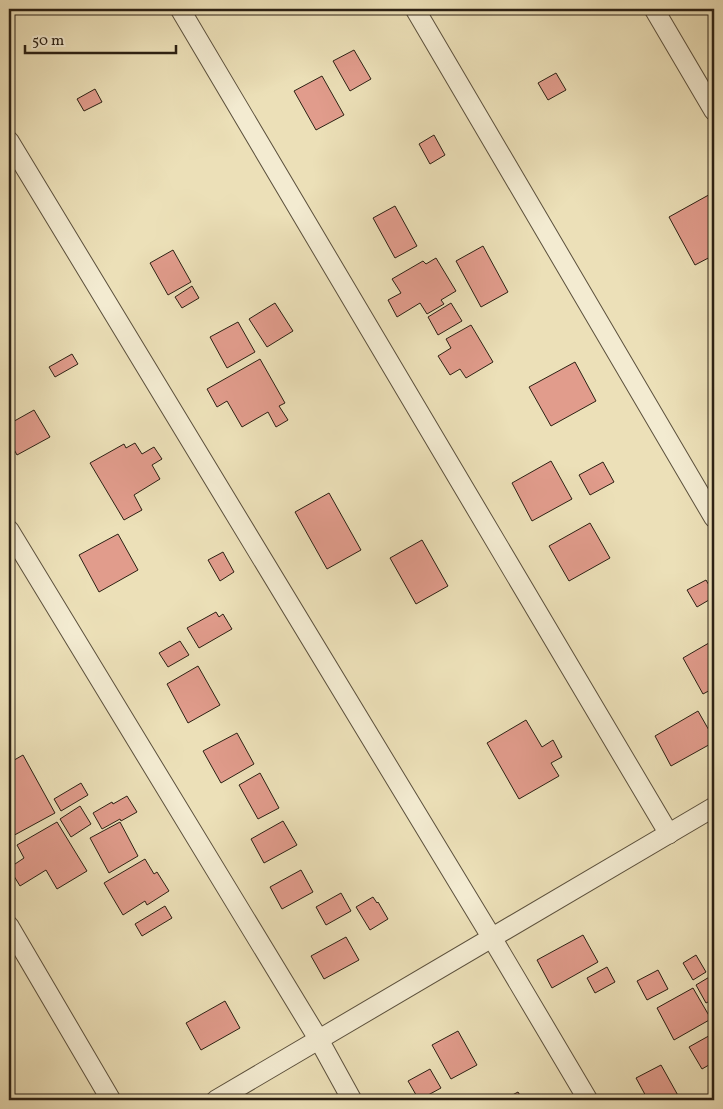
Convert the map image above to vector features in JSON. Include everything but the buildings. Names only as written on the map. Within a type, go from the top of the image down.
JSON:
[{"type":"street","points":[[180,9],[668,834]]},
{"type":"street","points":[[415,9],[714,518]]},
{"type":"street","points":[[654,9],[714,111]]},
{"type":"street","points":[[9,141],[492,938],[588,1100]]},
{"type":"street","points":[[9,530],[319,1040],[352,1100]]},
{"type":"street","points":[[216,1100],[714,807]]},
{"type":"street","points":[[9,926],[110,1100]]}]
